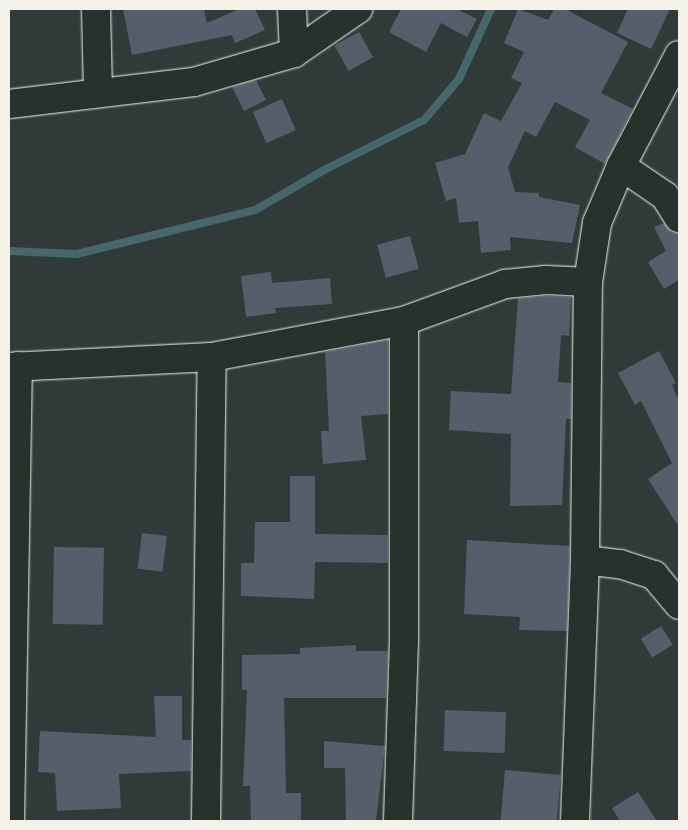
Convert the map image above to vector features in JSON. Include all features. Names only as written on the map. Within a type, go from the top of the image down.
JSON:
[{"type":"street","points":[[96,9],[98,93]]},
{"type":"street","points":[[292,9],[294,53]]},
{"type":"street","points":[[9,104],[194,82],[294,53],[358,9]]},
{"type":"street","points":[[575,821],[585,560],[588,282],[597,223],[621,166],[679,55]]},
{"type":"street","points":[[621,166],[665,196],[679,218]]},
{"type":"street","points":[[10,821],[13,366],[212,357],[404,321],[505,284],[546,280],[588,282]]},
{"type":"street","points":[[398,821],[404,641],[404,321]]},
{"type":"street","points":[[206,821],[212,357]]},
{"type":"street","points":[[585,560],[620,564],[654,575],[679,605]]},
{"type":"building","points":[[123,9],[204,9],[207,23],[239,9],[255,9],[265,30],[235,43],[232,35],[132,55]]},
{"type":"building","points":[[401,9],[457,9],[477,19],[467,37],[441,23],[426,52],[389,32]]},
{"type":"building","points":[[518,9],[548,20],[554,9],[565,9],[628,42],[601,93],[633,109],[605,164],[575,147],[590,120],[555,102],[536,137],[525,131],[508,167],[515,192],[539,193],[539,197],[580,205],[572,243],[510,237],[511,250],[481,253],[478,221],[459,223],[456,198],[446,201],[435,163],[465,154],[484,113],[501,121],[522,83],[511,78],[524,52],[504,43]]},
{"type":"building","points":[[628,9],[670,9],[651,49],[617,33]]},
{"type":"building","points":[[359,32],[373,57],[349,71],[335,46]]},
{"type":"building","points":[[256,80],[266,100],[244,111],[232,87]]},
{"type":"building","points":[[282,99],[296,130],[267,143],[253,112]]},
{"type":"building","points":[[664,223],[671,232],[679,234],[679,280],[664,289],[648,262],[666,251],[654,227]]},
{"type":"building","points":[[410,236],[419,269],[386,278],[377,245]]},
{"type":"building","points":[[271,272],[272,283],[330,278],[332,304],[275,308],[276,313],[246,317],[241,276]]},
{"type":"building","points":[[571,297],[569,336],[561,335],[558,382],[571,383],[571,419],[566,419],[562,505],[510,506],[511,434],[449,430],[451,391],[511,394],[518,298]]},
{"type":"building","points":[[388,340],[388,414],[361,416],[366,460],[323,464],[321,431],[329,431],[325,352]]},
{"type":"building","points":[[659,351],[676,383],[672,385],[679,401],[679,527],[648,479],[672,463],[641,401],[635,405],[618,373]]},
{"type":"building","points":[[290,476],[315,476],[315,534],[388,535],[388,563],[315,562],[314,599],[241,596],[241,563],[254,563],[255,522],[290,522]]},
{"type":"building","points":[[142,533],[167,536],[162,572],[138,569]]},
{"type":"building","points":[[467,540],[570,546],[567,631],[519,630],[520,617],[464,614]]},
{"type":"building","points":[[54,547],[104,548],[103,625],[53,624]]},
{"type":"building","points":[[661,626],[673,645],[652,657],[641,639]]},
{"type":"building","points":[[356,645],[356,651],[388,651],[386,698],[284,698],[286,793],[301,793],[301,821],[251,821],[250,786],[243,786],[247,690],[242,690],[242,655],[300,654],[300,648]]},
{"type":"building","points":[[154,696],[182,696],[182,740],[191,740],[191,771],[119,774],[121,808],[57,811],[55,773],[38,772],[40,731],[156,737]]},
{"type":"building","points":[[445,710],[506,712],[505,753],[444,751]]},
{"type":"building","points":[[324,741],[385,746],[376,821],[346,821],[345,768],[324,768]]},
{"type":"building","points":[[505,770],[561,775],[557,821],[501,821]]},
{"type":"building","points":[[638,792],[657,821],[620,821],[612,808]]},
{"type":"waterway","points":[[9,251],[77,254],[255,210],[326,169],[424,120],[459,79],[491,9]]}]
